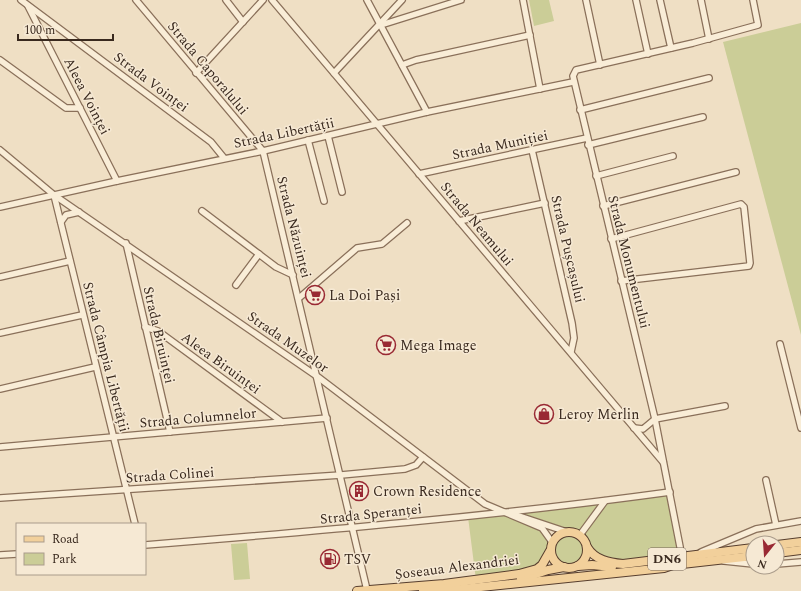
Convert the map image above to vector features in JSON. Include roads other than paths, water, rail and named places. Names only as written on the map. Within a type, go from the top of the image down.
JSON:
[{"type":"main road","points":[[564,567],[554,561],[550,551],[552,542],[556,537],[567,532],[580,535]]},
{"type":"main road","name":"DN6","points":[[580,535],[591,553],[599,559],[618,564],[745,549]]},
{"type":"main road","points":[[785,544],[801,542]]},
{"type":"main road","points":[[577,566],[585,558],[587,547]]},
{"type":"main road","points":[[785,552],[801,550]]},
{"type":"main road","name":"Șoseaua Alexandriei","points":[[357,591],[444,584],[519,574],[542,565],[550,551]]},
{"type":"main road","name":"DN6","points":[[564,567],[592,564],[618,567],[673,565],[745,557]]},
{"type":"main road","name":"DN6","points":[[444,589],[467,589],[664,568],[673,565]]},
{"type":"main road","name":"Șoseaua Alexandriei","points":[[423,591],[518,579],[564,567]]},
{"type":"street","name":"Strada Voinței","points":[[20,0],[210,142],[224,158]]},
{"type":"street","name":"Strada Caporalului","points":[[136,0],[263,151]]},
{"type":"street","points":[[226,0],[243,22]]},
{"type":"street","points":[[196,73],[263,0]]},
{"type":"street","name":"Strada Neamului","points":[[272,0],[664,463]]},
{"type":"street","points":[[367,0],[427,112]]},
{"type":"street","points":[[334,73],[402,0]]},
{"type":"street","points":[[380,25],[461,0]]},
{"type":"street","points":[[523,0],[540,89]]},
{"type":"street","points":[[586,0],[600,65],[709,39],[758,25],[753,0]]},
{"type":"street","points":[[636,0],[648,54]]},
{"type":"street","points":[[660,0],[671,48]]},
{"type":"street","points":[[701,0],[709,39]]},
{"type":"street","name":"Aleea Voinței","points":[[26,3],[117,181]]},
{"type":"street","points":[[402,65],[416,60],[530,35]]},
{"type":"street","points":[[0,60],[66,108],[80,108]]},
{"type":"street","name":"Strada Monumentului","points":[[600,65],[574,72],[573,82],[655,419],[685,557]]},
{"type":"street","points":[[580,110],[709,78]]},
{"type":"street","name":"Strada Libertății","points":[[0,207],[224,158],[263,151],[427,112],[573,82]]},
{"type":"street","points":[[588,145],[703,117]]},
{"type":"street","points":[[328,136],[342,192]]},
{"type":"street","name":"Strada Muniției","points":[[419,174],[587,138]]},
{"type":"street","points":[[308,140],[324,201]]},
{"type":"street","name":"Strada Muzelor","points":[[0,150],[54,195],[126,243],[318,377],[485,504],[504,513]]},
{"type":"street","name":"Strada Pușcașului","points":[[532,150],[572,323],[574,338],[571,352]]},
{"type":"street","name":"Strada Năzuinței","points":[[263,151],[318,377],[367,590]]},
{"type":"street","points":[[596,176],[673,156]]},
{"type":"street","points":[[603,206],[736,172]]},
{"type":"street","name":"Strada Câmpia Libertății","points":[[54,195],[82,315],[135,523]]},
{"type":"street","points":[[459,221],[545,203]]},
{"type":"street","points":[[611,239],[741,204],[744,207],[750,263],[749,266],[621,281]]},
{"type":"street","points":[[202,211],[276,266],[293,275]]},
{"type":"street","points":[[61,222],[66,215],[79,212]]},
{"type":"street","points":[[299,298],[357,248],[382,244],[407,223]]},
{"type":"street","name":"Strada Biruinței","points":[[126,243],[170,432]]},
{"type":"street","points":[[236,285],[259,254]]},
{"type":"street","points":[[0,276],[70,261]]},
{"type":"street","points":[[0,333],[82,315]]},
{"type":"street","name":"Aleea Biruinței","points":[[145,327],[158,331],[282,422]]},
{"type":"street","points":[[780,344],[801,428]]},
{"type":"street","points":[[0,389],[95,367]]},
{"type":"street","points":[[634,428],[643,429],[649,426],[655,419],[725,406]]},
{"type":"street","name":"Strada Columnelor","points":[[0,447],[327,418]]},
{"type":"street","name":"Strada Colinei","points":[[0,498],[341,475],[411,468],[423,457]]},
{"type":"street","points":[[766,480],[776,525]]},
{"type":"street","name":"Strada Speranței","points":[[146,545],[352,529],[504,513],[670,492]]},
{"type":"street","points":[[580,535],[605,501]]},
{"type":"street","points":[[504,513],[521,515],[567,532]]},
{"type":"street","points":[[504,513],[542,528],[552,542]]},
{"type":"street","points":[[685,557],[753,530],[801,521]]},
{"type":"street","points":[[0,556],[16,554]]},
{"type":"street","points":[[720,560],[745,563]]},
{"type":"street","points":[[785,563],[801,562]]},
{"type":"place","name":"La Doi Pași","points":[[315,295]]},
{"type":"place","name":"Mega Image","points":[[386,345]]},
{"type":"place","name":"Leroy Merlin","points":[[544,414]]},
{"type":"place","name":"Crown Residence","points":[[359,491]]},
{"type":"place","name":"TSV","points":[[330,559]]}]
